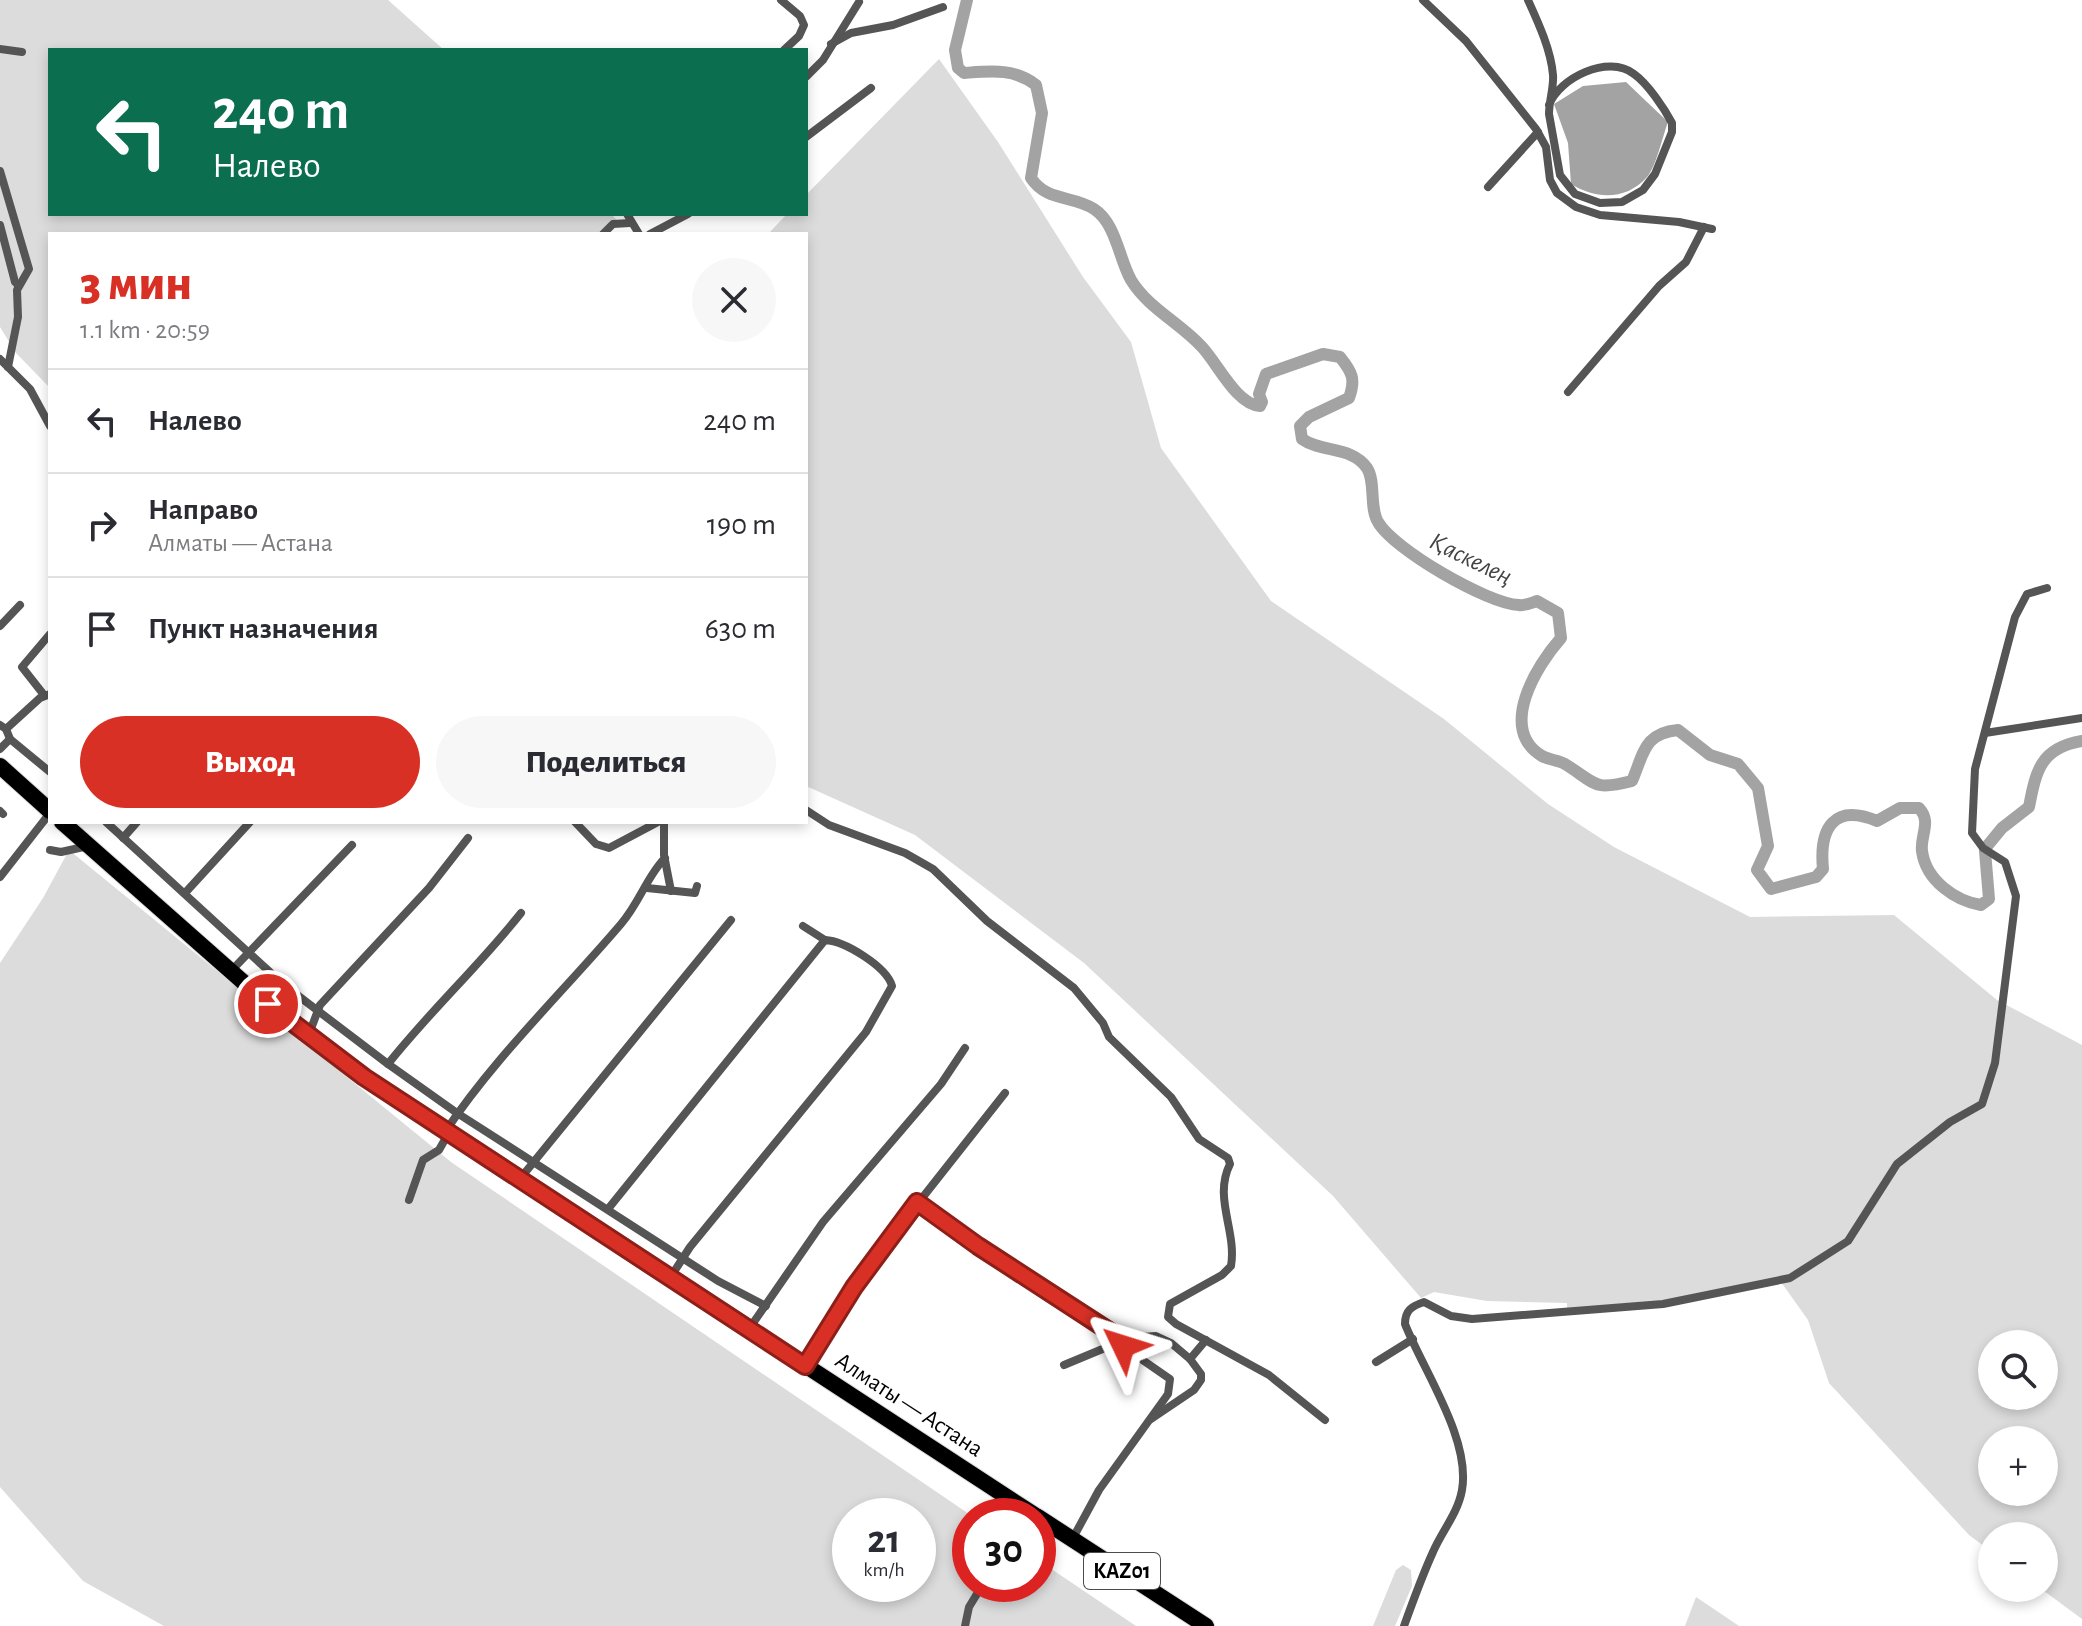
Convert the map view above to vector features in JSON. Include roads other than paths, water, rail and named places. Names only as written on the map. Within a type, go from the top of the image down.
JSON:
[{"type":"highway","points":[[0,766],[48,808]]},
{"type":"highway","name":"Алматы — Астана","points":[[64,824],[231,971],[364,1077],[1009,1498]]},
{"type":"highway","name":"Алматы — Астана","points":[[1056,1529],[1206,1626]]},
{"type":"street","points":[[781,0],[800,16],[804,25],[799,36],[786,48]]},
{"type":"street","points":[[1423,0],[1466,41],[1538,132],[1546,147],[1548,171],[1554,190],[1576,207],[1600,215],[1708,228],[1686,262],[1659,286],[1568,392]]},
{"type":"street","points":[[1528,0],[1553,75],[1549,105],[1560,175],[1575,194],[1600,203],[1622,202],[1650,184],[1672,132],[1672,123],[1629,71],[1596,69],[1574,77],[1556,91],[1549,105]]},
{"type":"street","points":[[808,75],[816,68],[859,2]]},
{"type":"street","points":[[831,44],[851,33],[893,25],[943,7]]},
{"type":"street","points":[[0,49],[22,52]]},
{"type":"street","points":[[1553,75],[1574,77]]},
{"type":"street","points":[[808,135],[871,88]]},
{"type":"street","points":[[1488,187],[1538,132]]},
{"type":"street","points":[[0,171],[29,269],[18,285]]},
{"type":"street","points":[[654,232],[684,216]]},
{"type":"street","points":[[605,232],[613,224],[628,218]]},
{"type":"street","points":[[0,225],[18,285],[18,317],[8,367]]},
{"type":"street","points":[[0,359],[30,389],[48,422]]},
{"type":"street","points":[[1404,1626],[1433,1552],[1457,1507],[1463,1482],[1461,1457],[1449,1419],[1405,1324],[1406,1312],[1424,1302],[1451,1316],[1472,1319],[1663,1304],[1790,1278],[1848,1241],[1897,1164],[1950,1122],[1982,1104],[1995,1063],[2016,896],[2005,862],[1974,839],[1975,769],[2015,617],[2027,594],[2047,588]]},
{"type":"street","points":[[0,626],[20,605]]},
{"type":"street","points":[[0,749],[5,731],[47,695],[22,667],[48,636]]},
{"type":"street","points":[[1985,733],[2082,718]]},
{"type":"street","points":[[5,731],[48,770]]},
{"type":"street","points":[[0,877],[48,810]]},
{"type":"street","points":[[808,811],[829,825],[905,853],[933,869],[987,921],[1074,988],[1103,1023],[1109,1037],[1171,1097],[1199,1139],[1228,1158],[1230,1164],[1224,1180],[1223,1211],[1231,1266],[1209,1283],[1170,1304],[1167,1312],[1176,1324],[1269,1375],[1325,1420]]},
{"type":"street","points":[[108,824],[316,1011],[388,1064],[457,1113],[712,1277],[766,1306]]},
{"type":"street","points":[[123,838],[135,824]]},
{"type":"street","points":[[185,893],[248,824]]},
{"type":"street","points":[[577,824],[596,844],[609,848],[657,824]]},
{"type":"street","points":[[661,824],[671,891]]},
{"type":"street","points":[[308,1035],[316,1011],[429,888],[468,838]]},
{"type":"street","points":[[231,971],[352,845]]},
{"type":"street","points":[[50,850],[61,852],[89,846]]},
{"type":"street","points":[[409,1200],[423,1160],[439,1150],[457,1113],[570,978],[622,924],[665,858]]},
{"type":"street","points":[[647,888],[695,893],[697,886]]},
{"type":"street","points":[[388,1064],[422,1020],[488,955],[521,913]]},
{"type":"street","points":[[519,1180],[731,920]]},
{"type":"street","points":[[664,1275],[683,1257],[859,1042],[890,994],[890,977],[884,970],[803,926]]},
{"type":"street","points":[[605,1236],[615,1201],[825,940]]},
{"type":"street","points":[[749,1329],[823,1222],[941,1084],[965,1048]]},
{"type":"street","points":[[805,1366],[854,1287],[917,1202],[1005,1093]]},
{"type":"street","points":[[917,1202],[978,1246],[1112,1333],[1118,1343],[1170,1379],[1170,1390],[1099,1490],[1072,1539]]},
{"type":"street","points":[[664,1275],[671,1250]]},
{"type":"street","points":[[699,1297],[712,1277]]},
{"type":"street","points":[[1064,1365],[1129,1338],[1156,1336],[1171,1343],[1190,1359],[1201,1374],[1198,1385],[1167,1411],[1150,1419]]},
{"type":"street","points":[[1376,1362],[1413,1339]]},
{"type":"street","points":[[1190,1359],[1206,1340]]},
{"type":"street","points":[[965,1626],[972,1602]]},
{"type":"waterway","name":"Қаскелең","points":[[967,0],[955,50],[958,68],[964,73],[1011,73],[1036,85],[1042,113],[1031,178],[1037,186],[1052,195],[1086,205],[1101,215],[1138,290],[1202,347],[1235,391],[1251,404],[1260,406],[1259,394],[1266,374],[1323,354],[1340,357],[1352,376],[1349,398],[1309,417],[1300,426],[1302,439],[1361,461],[1370,474],[1378,522],[1421,560],[1486,595],[1519,605],[1537,601],[1558,613],[1561,638],[1533,680],[1522,714],[1523,730],[1529,744],[1542,756],[1565,764],[1596,784],[1619,784],[1632,781],[1652,740],[1658,735],[1678,730],[1710,755],[1738,764],[1758,788],[1768,846],[1757,870],[1771,889],[1816,877],[1823,869],[1822,854],[1827,831],[1840,817],[1850,815],[1877,821],[1900,808],[1919,808],[1925,818],[1922,851],[1929,872],[1952,894],[1981,905],[1989,899],[1985,851]]},
{"type":"waterway","name":"Қаскелең","points":[[1988,845],[2002,828],[2029,807],[2034,782],[2049,755],[2068,744],[2082,741]]}]
